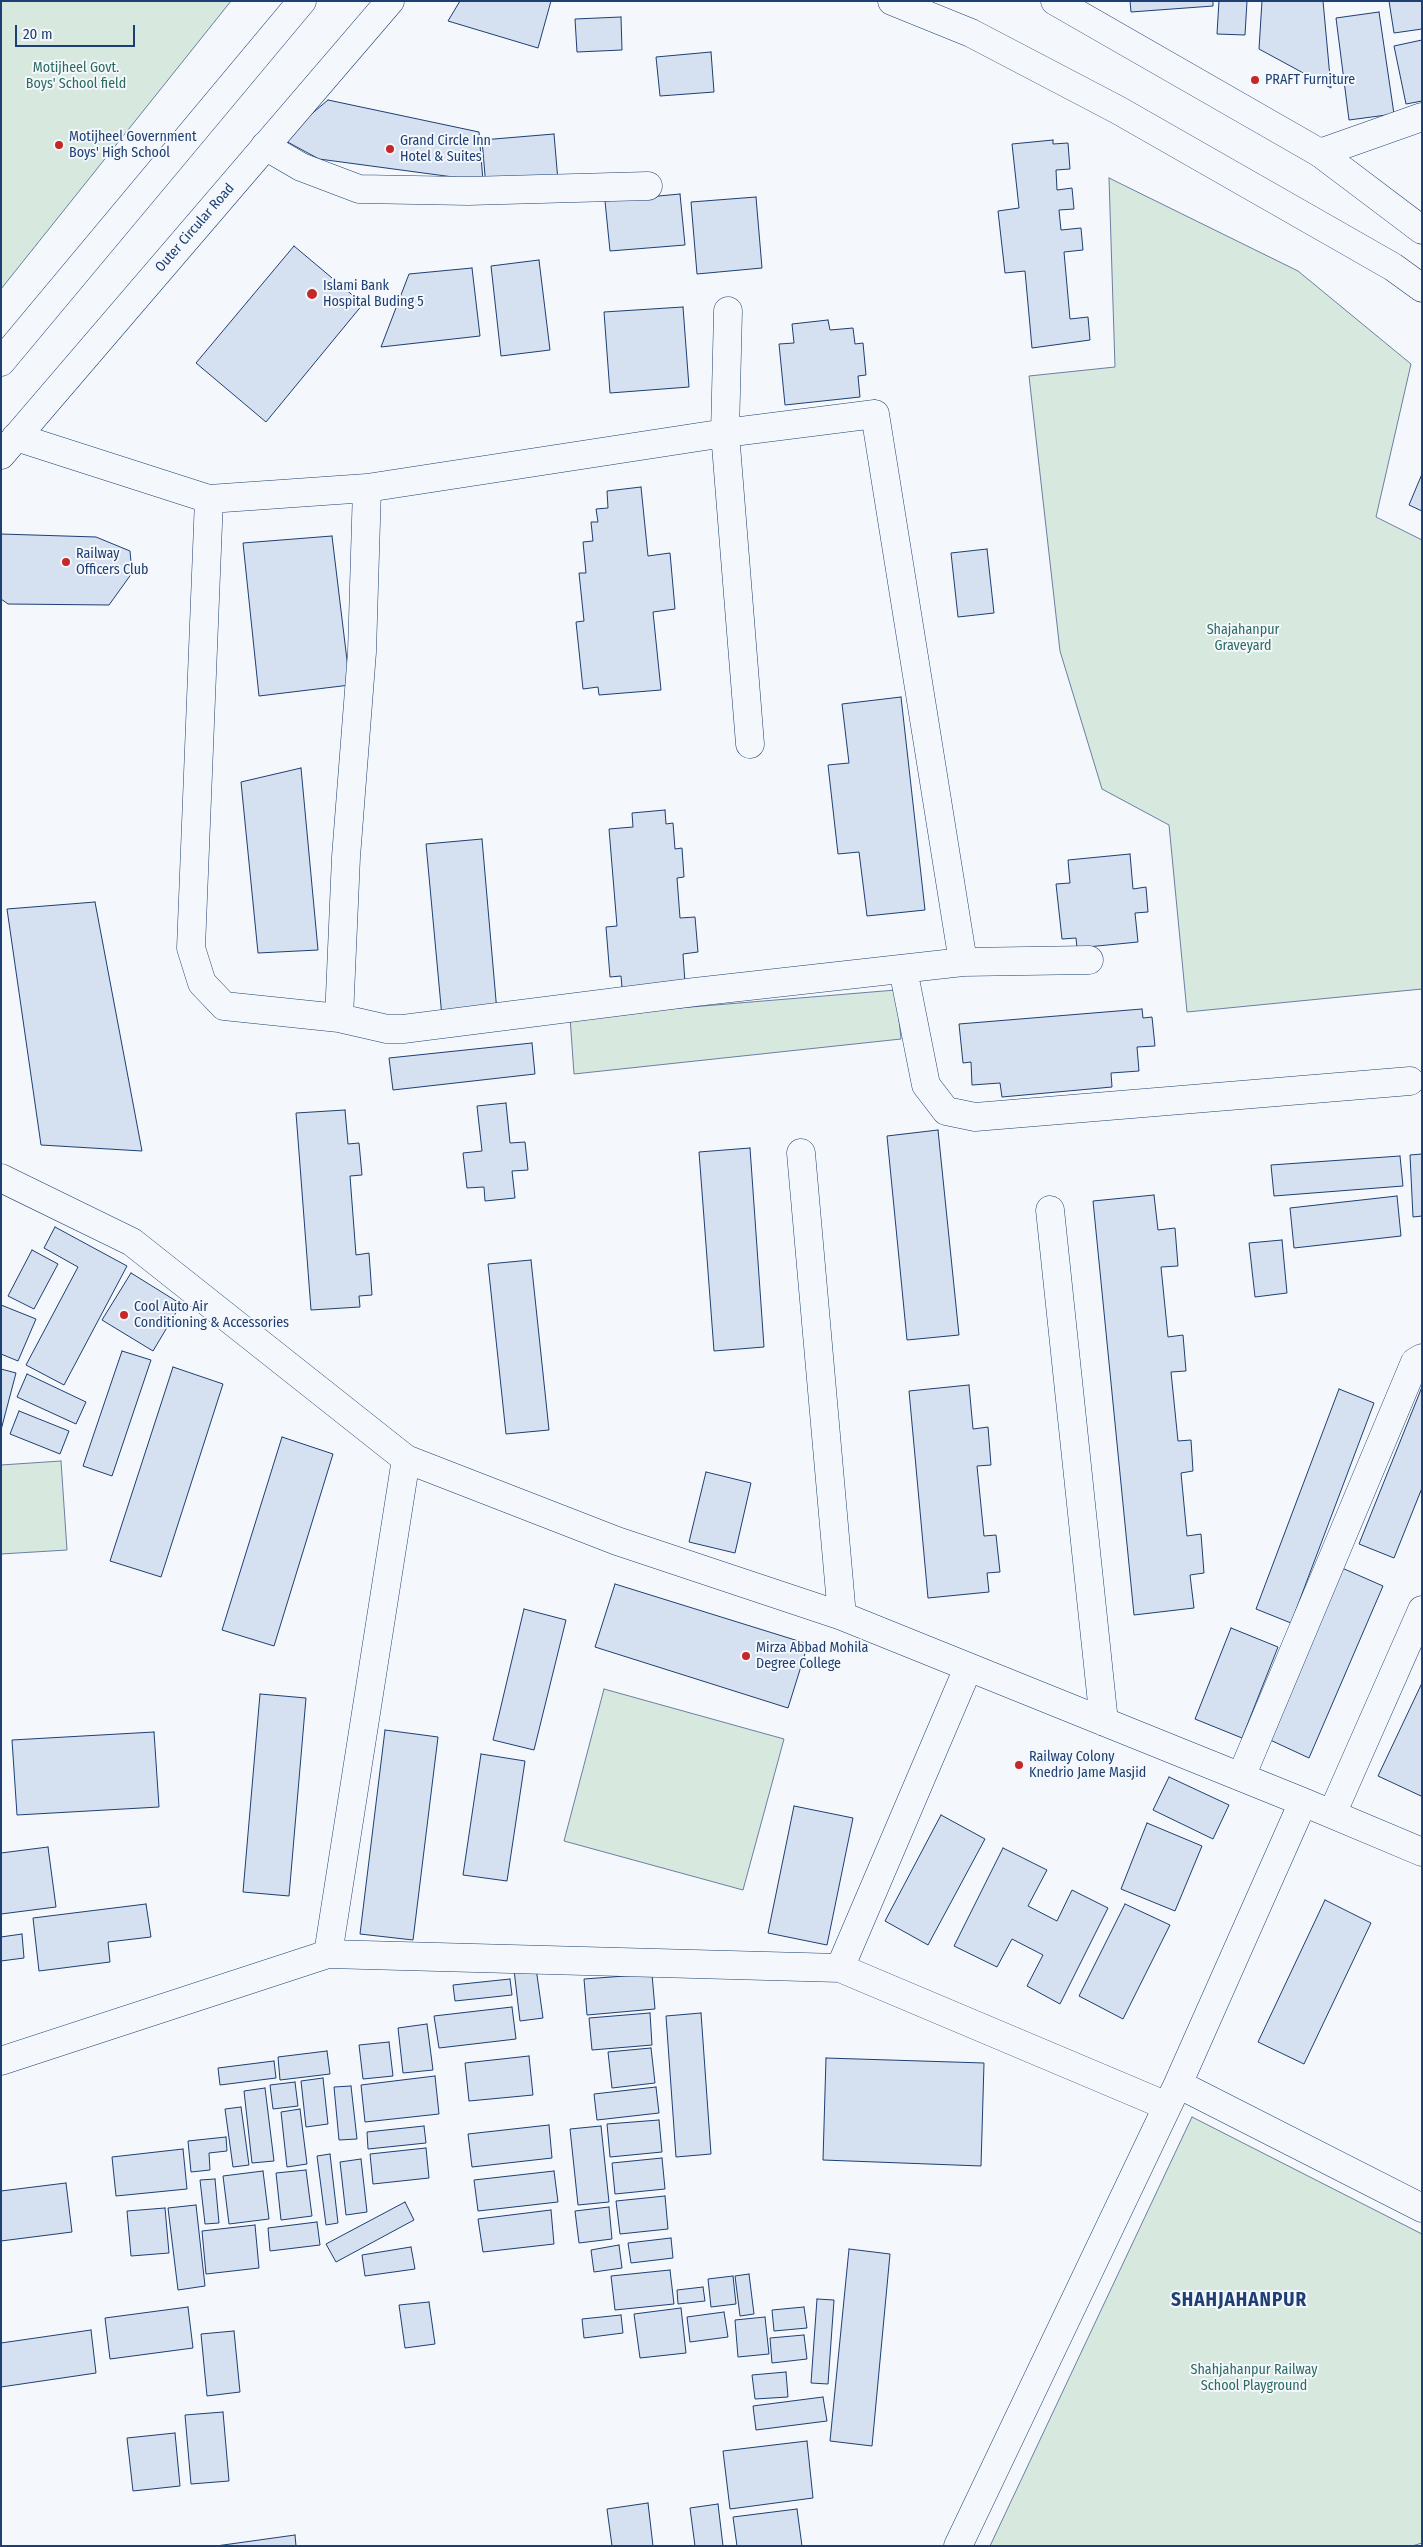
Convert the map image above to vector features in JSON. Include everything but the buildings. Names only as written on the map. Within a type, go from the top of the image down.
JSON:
[{"type":"street","points":[[1,362],[302,1]]},
{"type":"street","name":"Outer Circular Road","points":[[9,446],[390,1]]},
{"type":"street","points":[[892,1],[971,33],[1118,110],[1393,267],[1422,288]]},
{"type":"street","points":[[1055,1],[1320,153],[1422,230]]},
{"type":"street","points":[[1320,153],[1422,116]]},
{"type":"street","points":[[265,146],[302,166],[359,189],[468,192],[648,186]]},
{"type":"street","points":[[728,311],[725,433],[750,744]]},
{"type":"street","points":[[9,446],[209,499],[367,488],[725,433],[875,414],[963,962]]},
{"type":"street","points":[[339,1018],[346,857],[362,652],[367,488]]},
{"type":"street","points":[[209,499],[191,948],[202,983],[224,1006],[339,1018],[388,1029],[403,1029],[695,992],[963,962],[1089,960]]},
{"type":"street","points":[[903,969],[926,1085],[946,1111],[955,1113],[974,1117],[1410,1081]]},
{"type":"street","points":[[801,1153],[842,1616]]},
{"type":"street","points":[[1,1178],[132,1242],[406,1459],[617,1541],[842,1616],[1422,1852]]},
{"type":"street","points":[[1050,1210],[1104,1722]]},
{"type":"street","points":[[1241,1777],[1415,1362],[1422,1358]]},
{"type":"street","points":[[328,1954],[406,1459]]},
{"type":"street","points":[[1332,1814],[1422,1610]]},
{"type":"street","points":[[840,1968],[968,1668]]},
{"type":"street","points":[[958,2546],[1172,2094],[1303,1802]]},
{"type":"street","points":[[1,2061],[328,1954],[840,1968],[1172,2094],[1422,2208]]},
{"type":"green space","name":"Motijheel Govt. Boys' School field","points":[[1,1],[231,1],[1,289]]},
{"type":"green space","name":"Shajahanpur Graveyard","points":[[1109,178],[1298,271],[1411,364],[1376,517],[1422,540],[1422,989],[1187,1012],[1169,825],[1102,789],[1060,651],[1029,376],[1115,367]]},
{"type":"green space","points":[[896,990],[901,1039],[574,1074],[570,1017]]},
{"type":"green space","points":[[61,1461],[67,1550],[1,1554],[1,1465]]},
{"type":"green space","points":[[604,1689],[784,1739],[743,1890],[564,1841]]},
{"type":"green space","name":"Shahjahanpur Railway School Playground","points":[[1192,2117],[1422,2234],[1422,2543],[1412,2546],[990,2546]]},
{"type":"place","name":"PRAFT Furniture","points":[[1255,80]]},
{"type":"place","name":"Motijheel Government Boys' High School","points":[[59,145]]},
{"type":"place","name":"Grand Circle Inn Hotel & Suites","points":[[390,149]]},
{"type":"place","name":"Islami Bank Hospital Buding 5","points":[[312,294]]},
{"type":"place","name":"Railway Officers Club","points":[[66,562]]},
{"type":"place","name":"Cool Auto Air Conditioning & Accessories","points":[[124,1315]]},
{"type":"place","name":"Mirza Abbad Mohila Degree College","points":[[746,1656]]},
{"type":"place","name":"Railway Colony Knedrio Jame Masjid","points":[[1019,1765]]},
{"type":"district","name":"SHAHJAHANPUR","points":[[1239,2301]]}]
